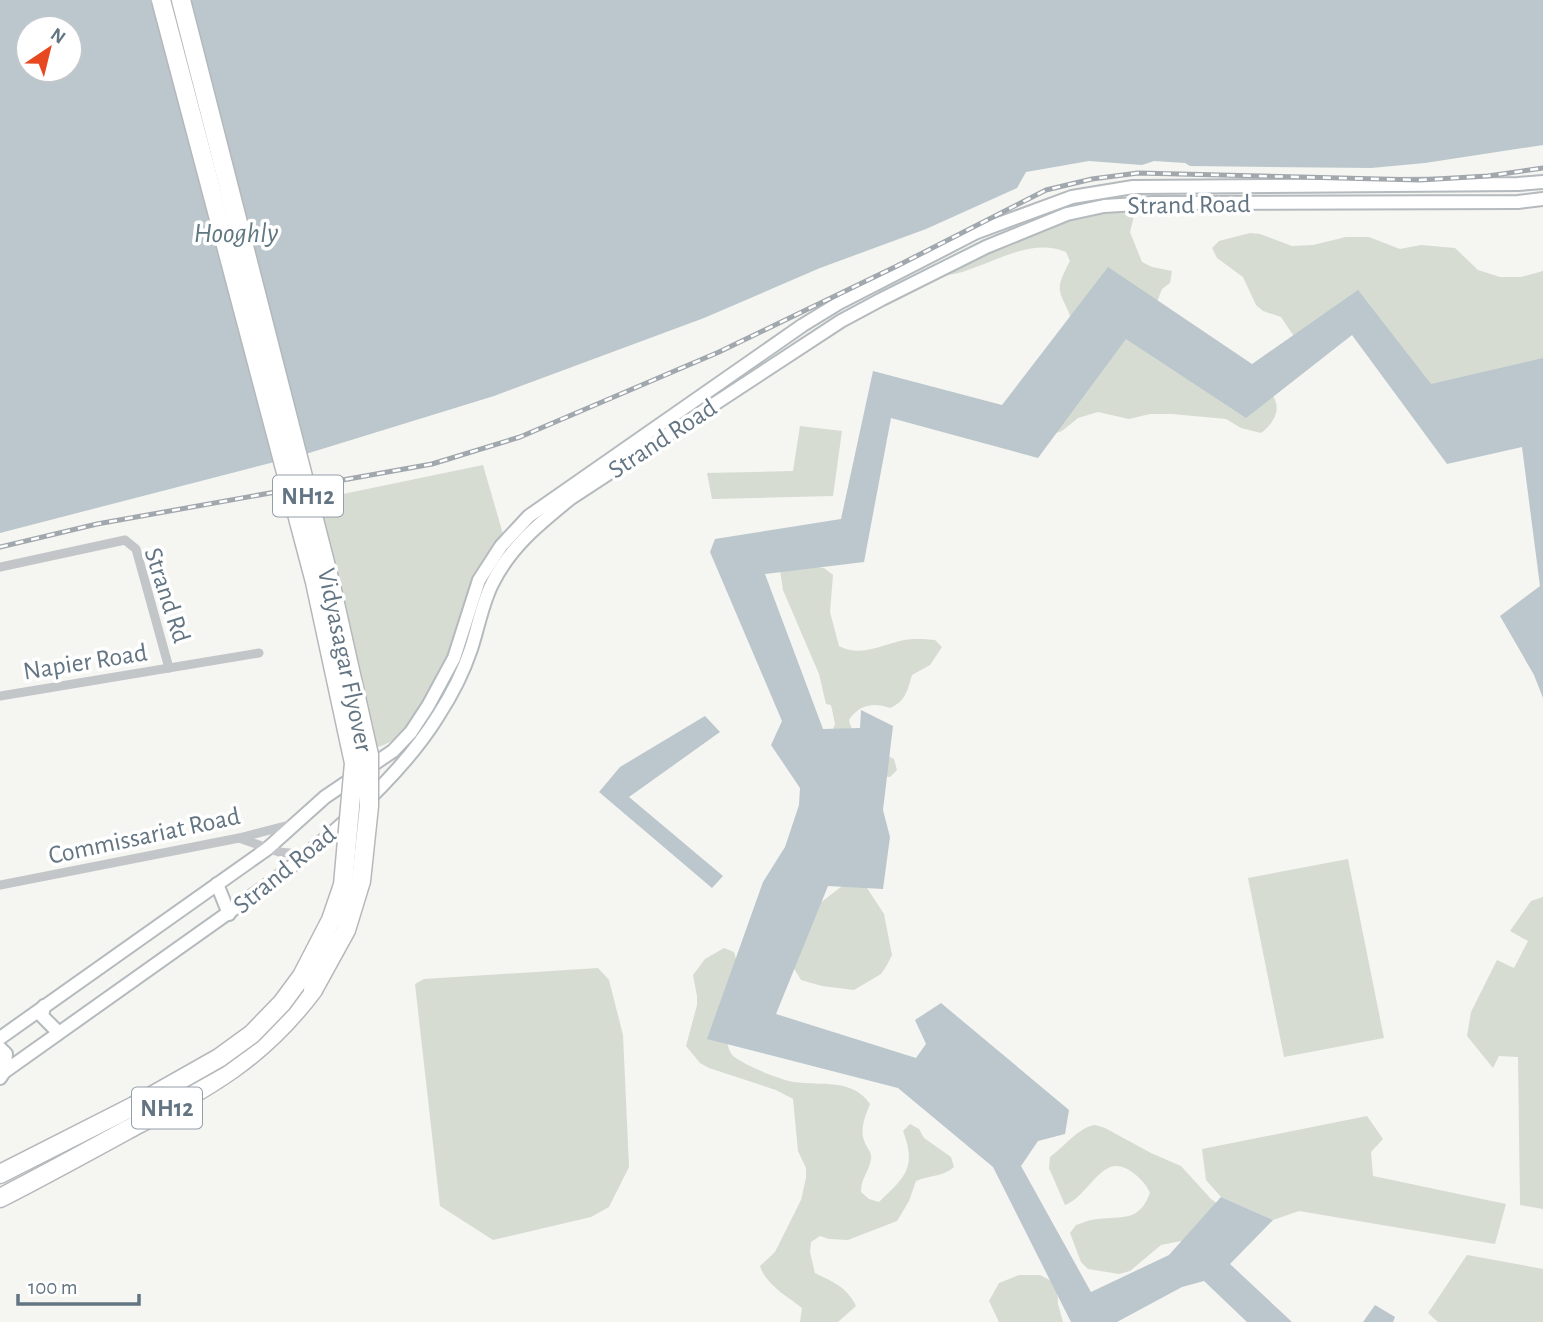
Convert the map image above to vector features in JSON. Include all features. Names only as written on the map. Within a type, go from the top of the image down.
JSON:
[{"type":"highway","name":"Vidyasagar Flyover","points":[[0,1174],[134,1106],[219,1058],[252,1034],[282,1003],[302,976],[331,920],[342,885],[354,763],[315,582],[161,0]]},
{"type":"highway","name":"Vidyasagar Flyover","points":[[0,1198],[207,1087],[245,1062],[277,1033],[313,990],[346,930],[361,881],[369,806],[369,755],[332,590],[181,0]]},
{"type":"main road","name":"Strand Road","points":[[0,1038],[267,849],[325,797],[393,751],[411,732],[454,658],[479,580],[501,546],[529,516],[803,325],[839,303],[976,232],[1072,197],[1133,187],[1543,182]]},
{"type":"main road","points":[[1518,184],[1518,202]]},
{"type":"main road","name":"Strand Road","points":[[2,1075],[58,1032],[229,914],[308,855],[383,785],[426,735],[470,651],[491,585],[510,554],[531,531],[570,498],[841,321],[986,247],[1067,214],[1104,206],[1153,203],[1518,202],[1543,199]]},
{"type":"main road","points":[[976,232],[986,247]]},
{"type":"main road","points":[[217,884],[229,914]]},
{"type":"main road","points":[[44,1006],[42,1016],[58,1032]]},
{"type":"main road","points":[[0,1048],[6,1054],[2,1075]]},
{"type":"street","name":"Strand Rd","points":[[0,567],[125,540],[136,549],[169,668]]},
{"type":"street","name":"Napier Road","points":[[0,696],[259,653]]},
{"type":"street","name":"Commissariat Road","points":[[0,885],[239,838],[296,824]]},
{"type":"street","points":[[239,838],[267,849],[308,855]]},
{"type":"shaded area","points":[[1125,207],[1135,212],[1130,232],[1142,262],[1172,271],[1170,283],[1162,289],[1155,307],[1252,374],[1273,396],[1277,406],[1275,416],[1261,433],[1241,428],[1226,419],[1150,414],[1129,419],[1098,412],[1078,418],[1062,431],[1041,438],[1071,320],[1060,287],[1070,261],[1066,252],[1051,248],[1021,250],[948,275],[941,267],[1040,221]]},
{"type":"shaded area","points":[[1250,233],[1292,246],[1313,245],[1346,237],[1369,237],[1400,249],[1421,245],[1455,248],[1478,270],[1500,277],[1521,277],[1543,271],[1543,441],[1491,439],[1360,327],[1301,341],[1293,335],[1281,317],[1263,311],[1256,305],[1243,277],[1217,258],[1212,248],[1219,241]]},
{"type":"shaded area","points":[[800,426],[842,431],[833,496],[712,499],[707,473],[793,471]]},
{"type":"shaded area","points":[[483,465],[503,534],[476,574],[440,674],[427,700],[413,722],[395,739],[374,748],[314,500]]},
{"type":"shaded area","points":[[790,563],[824,568],[833,575],[830,612],[839,646],[862,651],[918,639],[935,640],[942,647],[930,665],[912,675],[905,695],[899,702],[890,708],[867,706],[857,711],[849,720],[860,739],[894,759],[897,770],[890,777],[838,773],[831,734],[835,724],[831,705],[826,704],[819,674],[783,590],[780,570]]},
{"type":"shaded area","points":[[1348,859],[1384,1038],[1284,1057],[1248,878]]},
{"type":"shaded area","points":[[850,880],[867,888],[884,914],[892,955],[881,974],[854,990],[801,980],[790,962],[815,907]]},
{"type":"shaded area","points":[[1543,897],[1543,1209],[1520,1205],[1518,1057],[1499,1056],[1493,1068],[1467,1036],[1471,1012],[1497,960],[1514,968],[1528,941],[1510,931],[1531,901]]},
{"type":"shaded area","points":[[724,948],[734,952],[737,962],[726,1035],[733,1056],[753,1068],[788,1081],[836,1085],[855,1090],[870,1104],[863,1124],[863,1133],[871,1159],[861,1192],[869,1199],[879,1202],[902,1178],[909,1154],[903,1131],[910,1124],[919,1129],[924,1138],[951,1157],[954,1167],[950,1170],[916,1181],[909,1201],[897,1221],[848,1240],[820,1236],[811,1242],[810,1252],[815,1273],[844,1290],[856,1306],[838,1322],[800,1322],[802,1308],[767,1279],[760,1266],[775,1252],[801,1200],[806,1178],[806,1168],[798,1151],[793,1099],[776,1090],[709,1068],[700,1063],[686,1046],[697,1005],[693,975],[705,959]]},
{"type":"shaded area","points":[[598,968],[609,980],[623,1035],[629,1167],[609,1207],[591,1217],[493,1240],[440,1206],[415,984],[424,979]]},
{"type":"shaded area","points":[[1367,1116],[1383,1139],[1371,1152],[1373,1176],[1506,1204],[1495,1244],[1299,1211],[1273,1220],[1221,1197],[1206,1180],[1202,1149]]},
{"type":"shaded area","points":[[1095,1125],[1181,1166],[1211,1199],[1228,1211],[1191,1239],[1161,1245],[1130,1271],[1119,1274],[1088,1269],[1081,1262],[1070,1233],[1076,1225],[1129,1216],[1141,1209],[1150,1193],[1132,1172],[1113,1166],[1104,1170],[1082,1193],[1065,1205],[1049,1168],[1050,1157],[1077,1133]]},
{"type":"shaded area","points":[[1467,1255],[1543,1269],[1543,1322],[1438,1322],[1428,1313]]},
{"type":"shaded area","points":[[1019,1275],[1040,1275],[1057,1284],[1058,1304],[1063,1322],[999,1322],[989,1301],[999,1283]]},
{"type":"water","name":"Hooghly","points":[[0,0],[1543,0],[1543,145],[1425,163],[1371,168],[1190,166],[1185,163],[1154,161],[1142,165],[1089,161],[1026,172],[1017,188],[926,229],[820,268],[704,318],[494,396],[309,453],[0,533]]},
{"type":"water","points":[[1108,267],[1252,364],[1358,290],[1431,384],[1543,358],[1543,698],[1534,675],[1500,616],[1540,586],[1522,447],[1447,464],[1352,335],[1246,418],[1126,339],[1038,458],[891,418],[864,562],[765,574],[823,729],[860,728],[861,710],[893,726],[883,810],[890,837],[883,889],[828,886],[776,1014],[916,1058],[926,1044],[915,1020],[941,1003],[1069,1110],[1065,1134],[1038,1141],[1021,1166],[1091,1292],[1169,1255],[1221,1197],[1273,1220],[1230,1264],[1292,1322],[1247,1322],[1204,1281],[1182,1287],[1117,1322],[1071,1322],[993,1167],[898,1088],[707,1039],[763,882],[785,847],[799,805],[800,788],[771,745],[782,721],[710,552],[715,539],[841,519],[873,371],[1002,405]]},
{"type":"water","points":[[705,716],[720,732],[629,797],[723,876],[712,888],[599,792],[620,767]]},
{"type":"water","points":[[1375,1305],[1395,1317],[1393,1322],[1363,1322]]},
{"type":"railway","points":[[0,547],[97,524],[432,464],[520,437],[719,352],[1046,190],[1092,179],[1138,173],[1420,180],[1488,176],[1543,168]]}]
